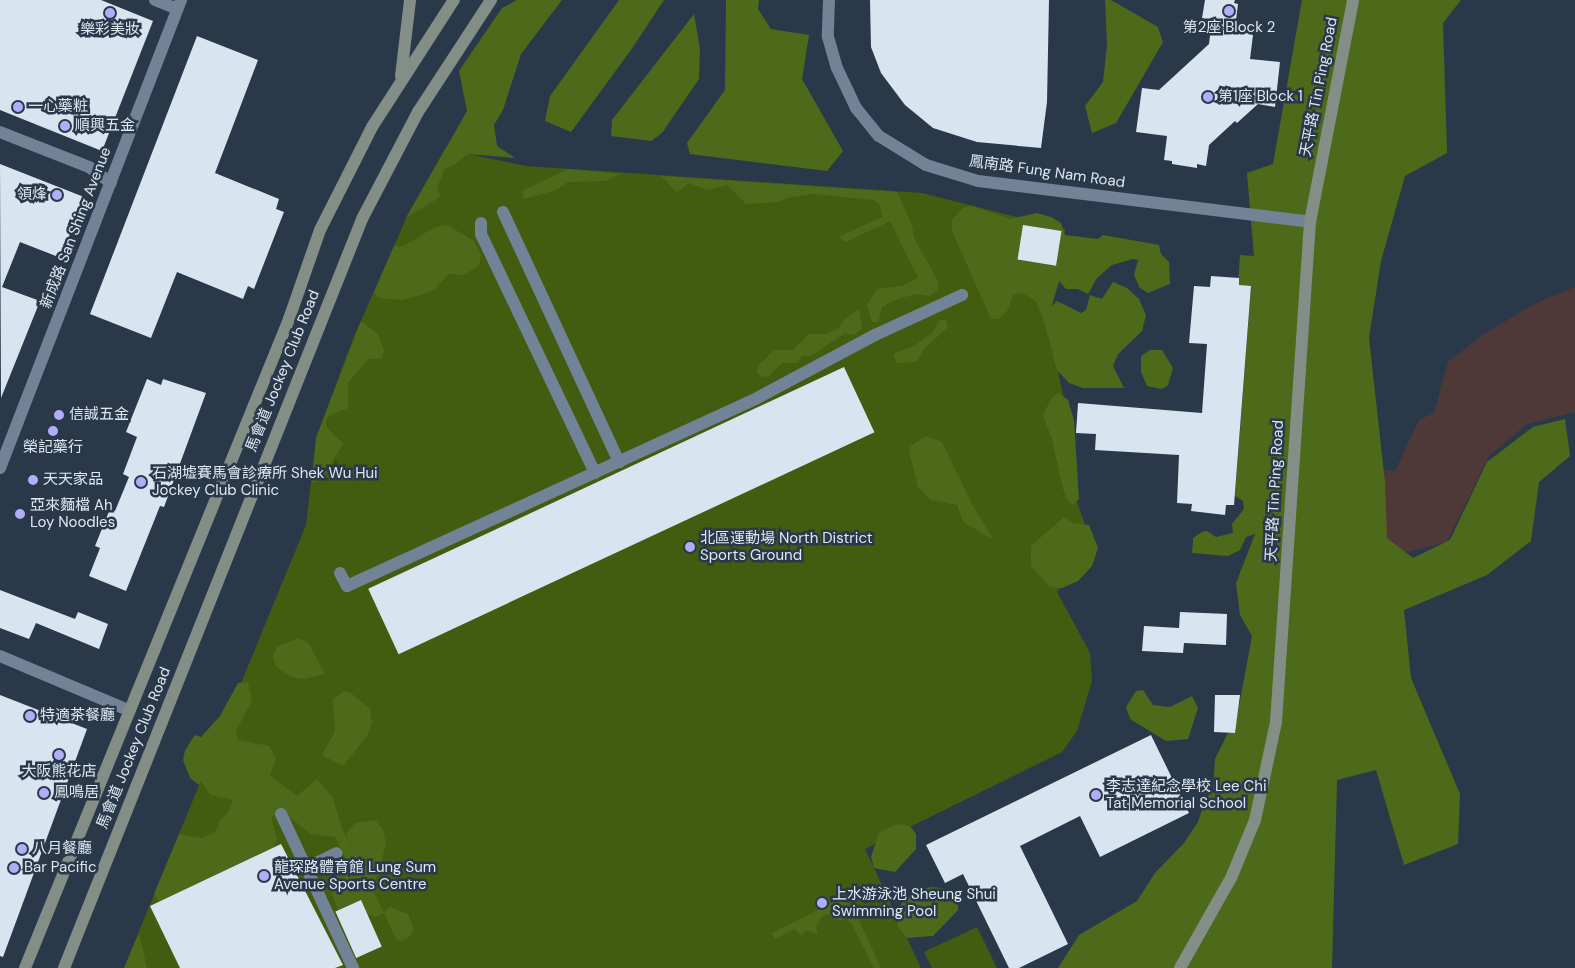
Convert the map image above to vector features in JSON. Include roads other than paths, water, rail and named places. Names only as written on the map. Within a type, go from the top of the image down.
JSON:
[{"type":"main road","name":"馬會道 Jockey Club Road","points":[[400,78],[410,0]]},
{"type":"main road","name":"馬會道 Jockey Club Road","points":[[25,968],[128,710],[289,319],[320,230],[343,180],[400,78],[454,0]]},
{"type":"main road","name":"馬會道 Jockey Club Road","points":[[64,968],[362,219],[418,112],[491,0]]},
{"type":"main road","name":"天平路 Tin Ping Road","points":[[1180,968],[1231,878],[1256,820],[1276,722],[1285,626],[1302,300],[1310,222],[1353,0]]},
{"type":"street","points":[[155,0],[179,4]]},
{"type":"street","name":"鳳南路 Fung Nam Road","points":[[829,0],[828,37],[836,68],[856,108],[879,136],[926,165],[978,181],[1310,222]]},
{"type":"street","name":"新成路 San Shing Avenue","points":[[0,468],[179,4]]},
{"type":"street","points":[[0,132],[89,167],[111,183]]},
{"type":"street","points":[[503,212],[618,462]]},
{"type":"street","points":[[481,223],[481,234],[595,473]]},
{"type":"street","points":[[340,573],[347,586],[757,398],[875,335],[962,295]]},
{"type":"street","points":[[0,656],[128,710]]},
{"type":"street","points":[[281,814],[353,968]]},
{"type":"street","points":[[306,868],[337,853]]},
{"type":"place","name":"第2座 Block 2","points":[[1229,11]]},
{"type":"place","name":"樂彩美妝","points":[[110,13]]},
{"type":"place","name":"第1座 Block 1","points":[[1208,97]]},
{"type":"place","name":"一心藥粧","points":[[18,107]]},
{"type":"place","name":"順興五金","points":[[65,126]]},
{"type":"place","name":"領烽","points":[[57,195]]},
{"type":"place","name":"信誠五金","points":[[59,415]]},
{"type":"place","name":"榮記藥行","points":[[53,431]]},
{"type":"place","name":"天天家品","points":[[33,480]]},
{"type":"place","name":"石湖墟賽馬會診療所 Shek Wu Hui Jockey Club Clinic","points":[[141,482]]},
{"type":"place","name":"亞來麵檔 Ah Loy Noodles","points":[[20,514]]},
{"type":"place","name":"北區運動場 North District Sports Ground","points":[[690,547]]},
{"type":"place","name":"特適茶餐廳","points":[[30,716]]},
{"type":"place","name":"大阪熊花店","points":[[59,755]]},
{"type":"place","name":"鳳鳴居","points":[[44,793]]},
{"type":"place","name":"李志達紀念學校 Lee Chi Tat Memorial School","points":[[1096,795]]},
{"type":"place","name":"八月餐廳","points":[[22,849]]},
{"type":"place","name":"Bar Pacific","points":[[14,868]]},
{"type":"place","name":"龍琛路體育館 Lung Sum Avenue Sports Centre","points":[[264,876]]},
{"type":"place","name":"上水游泳池 Sheung Shui Swimming Pool","points":[[822,903]]}]
